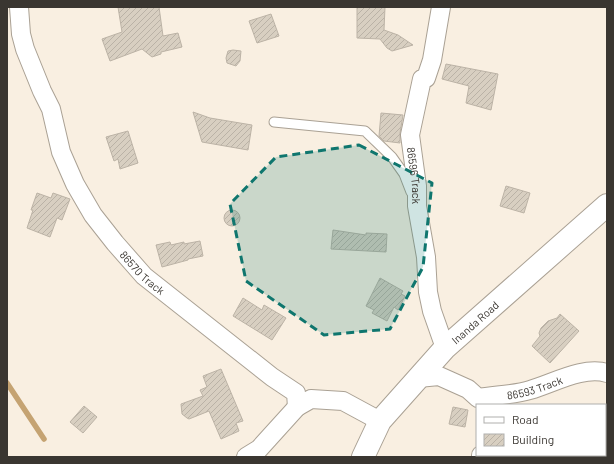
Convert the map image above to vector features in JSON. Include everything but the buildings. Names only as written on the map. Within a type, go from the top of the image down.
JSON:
[{"type":"street","name":"86570 Track","points":[[19,7],[21,34],[25,49],[51,109],[61,152],[75,184],[93,215],[144,276],[272,377],[296,393],[297,407]]},
{"type":"street","name":"86596 Track","points":[[441,7],[432,60],[426,78],[422,79],[410,135],[417,186],[417,206],[426,257],[428,292],[432,311],[445,348]]},
{"type":"street","name":"Inanda Road","points":[[363,457],[380,421],[445,348],[607,205]]},
{"type":"street","name":"86593 Track","points":[[418,378],[439,376],[468,389],[478,401],[529,391],[583,372],[600,371],[607,373]]},
{"type":"street","points":[[246,457],[259,449],[297,407],[311,399],[343,401],[380,421]]},
{"type":"lane","points":[[274,122],[365,131],[392,157],[404,174],[417,206]]},
{"type":"highlighted area","points":[[359,145],[432,183],[423,267],[390,329],[324,335],[246,281],[230,204],[276,157]]},
{"type":"waterway","points":[[7,383],[44,439]]}]
